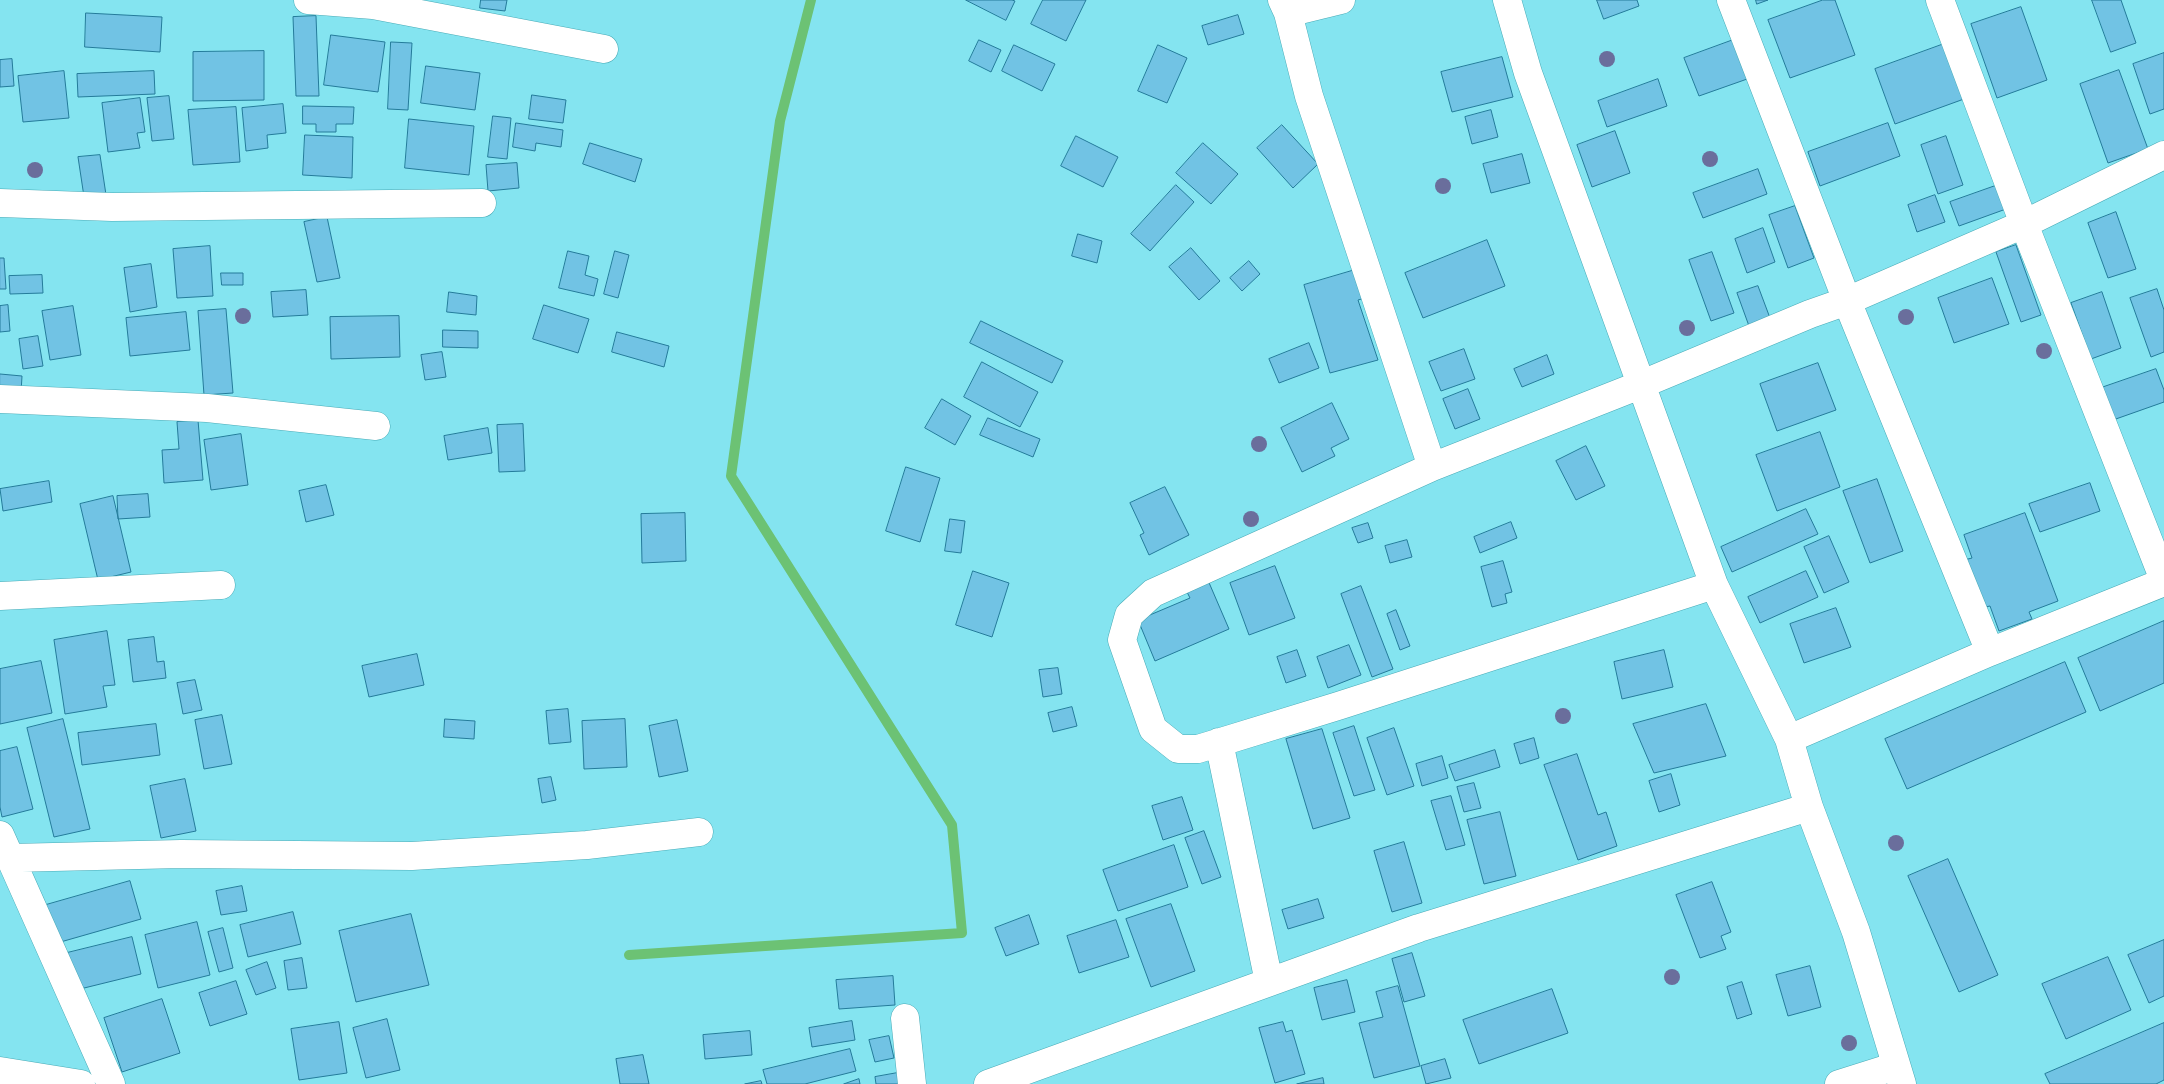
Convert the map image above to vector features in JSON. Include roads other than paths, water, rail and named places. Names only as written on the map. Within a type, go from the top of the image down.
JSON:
[{"type":"street","points":[[308,0],[373,6],[604,49]]},
{"type":"street","points":[[1341,0],[1285,7],[1309,96],[1432,466]]},
{"type":"street","points":[[1507,0],[1528,73],[1714,585],[1789,739],[1809,807],[1856,932],[1899,1075],[1839,1084]]},
{"type":"street","points":[[1731,0],[1847,301],[1990,652]]},
{"type":"street","points":[[1789,739],[1990,652],[2164,581],[2024,224],[1940,0]]},
{"type":"street","points":[[1714,585],[1198,749],[1178,749],[1153,729],[1122,640],[1129,614],[1152,593],[1432,466],[1640,385],[1810,314],[1847,301],[2024,224],[2164,155]]},
{"type":"street","points":[[0,203],[112,207],[482,203]]},
{"type":"street","points":[[0,399],[207,408],[376,426]]},
{"type":"street","points":[[0,596],[221,585]]},
{"type":"street","points":[[1219,742],[1269,982]]},
{"type":"street","points":[[988,1084],[1419,928],[1809,807]]},
{"type":"street","points":[[111,1084],[4,849],[181,854],[412,856],[587,845],[699,832]]},
{"type":"street","points":[[905,1018],[912,1084]]},
{"type":"street","points":[[0,1071],[81,1084]]},
{"type":"waterway","points":[[629,955],[962,933],[952,825],[731,476],[780,121],[811,0]]}]
